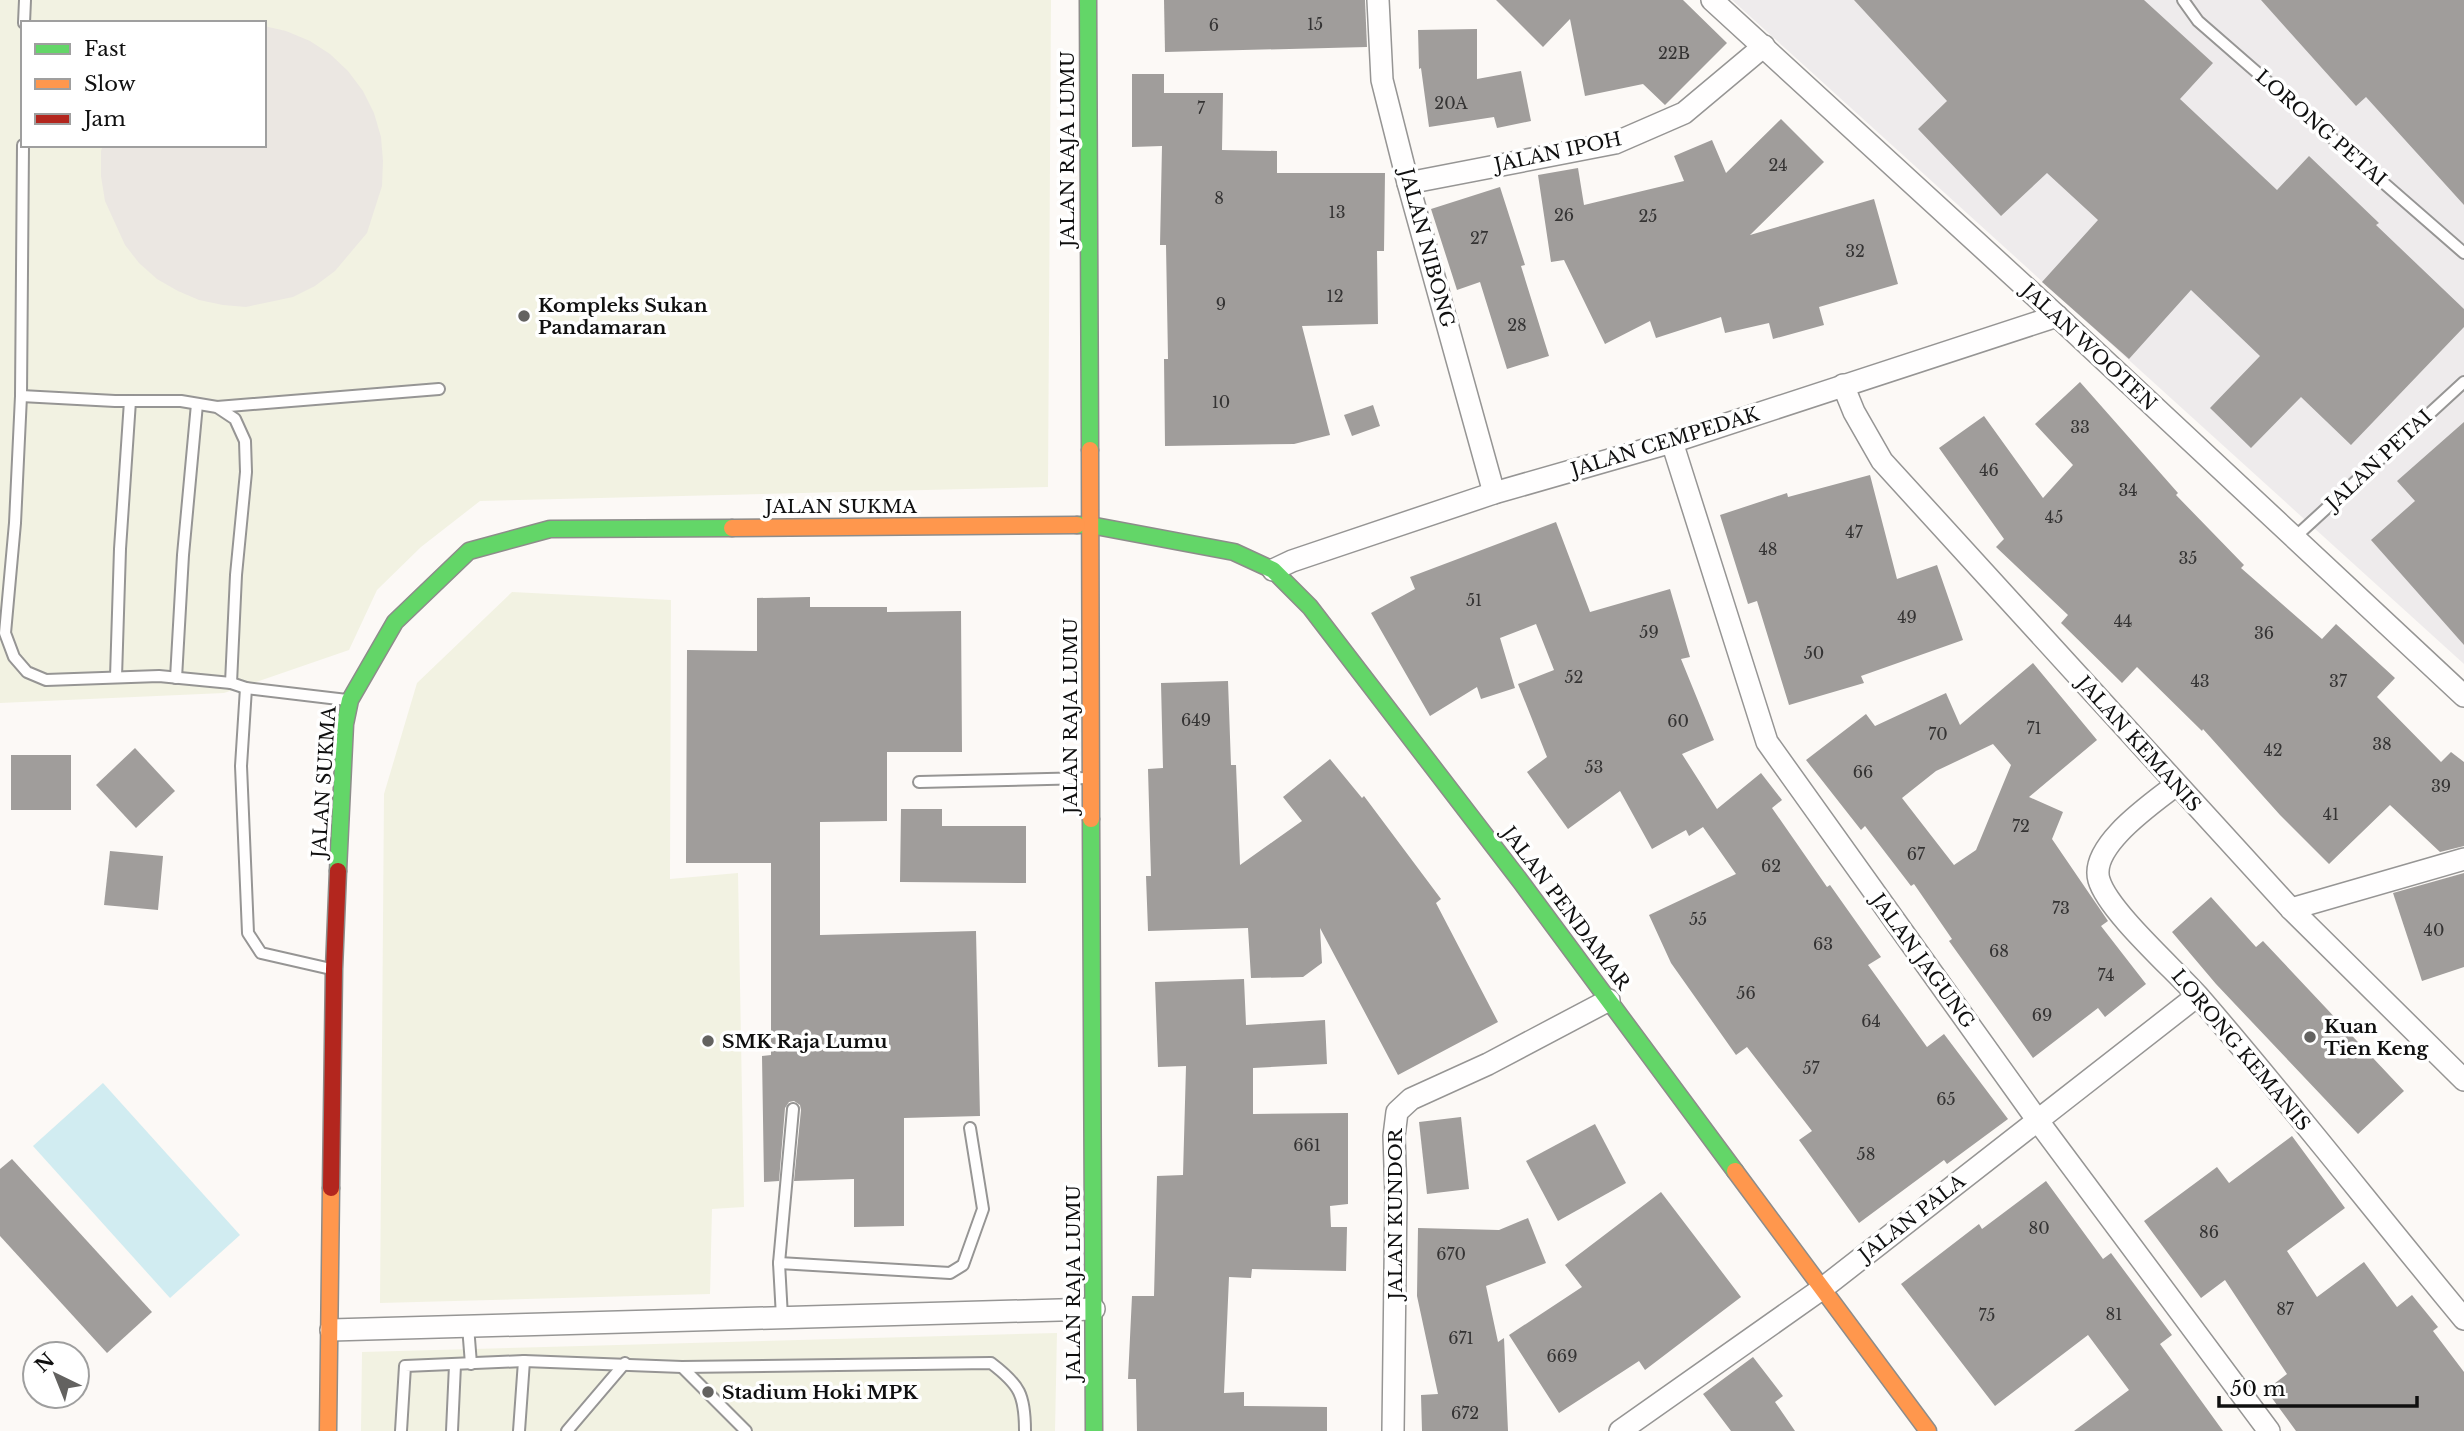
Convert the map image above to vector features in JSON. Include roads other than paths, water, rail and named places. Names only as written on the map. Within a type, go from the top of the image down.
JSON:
[{"type":"street","name":"JALAN RAJA LUMU","points":[[1088,0],[1094,1431]]},
{"type":"street","name":"JALAN NIBONG","points":[[1378,0],[1382,80],[1494,493]]},
{"type":"street","name":"JALAN WOOTEN","points":[[1712,0],[2057,316],[2464,696]]},
{"type":"street","name":"JALAN IPOH","points":[[1408,183],[1615,143],[1684,113],[1764,46]]},
{"type":"street","name":"JALAN CEMPEDAK","points":[[1273,570],[1292,561],[1494,493],[1672,442],[2057,316]]},
{"type":"street","name":"JALAN KEMANIS","points":[[1843,385],[1854,412],[1882,461],[2291,909],[2464,1080]]},
{"type":"street","name":"JALAN JAGUNG","points":[[1672,442],[1767,742],[2038,1121],[2269,1431]]},
{"type":"street","name":"JALAN PENDAMAR","points":[[1090,525],[1234,552],[1273,570],[1310,607],[1609,1000],[1928,1431]]},
{"type":"street","name":"JALAN SUKMA","points":[[328,1431],[334,969],[345,724],[350,700],[395,622],[469,551],[550,529],[1090,525]]},
{"type":"street","name":"LORONG KEMANIS","points":[[2176,785],[2120,830],[2100,862],[2098,878],[2113,905],[2197,996],[2464,1319]]},
{"type":"street","points":[[2291,909],[2464,859]]},
{"type":"street","name":"JALAN PALA","points":[[1620,1431],[1823,1288],[2197,996]]},
{"type":"street","name":"JALAN KUNDOR","points":[[1393,1431],[1396,1195],[1394,1136],[1397,1112],[1411,1099],[1488,1064],[1609,1000]]},
{"type":"street","points":[[331,1330],[1094,1309]]},
{"type":"lane","points":[[24,0],[24,21]]},
{"type":"lane","name":"LORONG PETAI","points":[[2183,0],[2197,21],[2464,253]]},
{"type":"lane","points":[[23,147],[21,396],[15,523],[5,633],[14,657],[27,672],[46,680],[159,676],[350,700]]},
{"type":"lane","name":"JALAN PETAI","points":[[2293,539],[2464,382]]},
{"type":"lane","points":[[21,396],[181,401],[217,407],[439,389]]},
{"type":"lane","points":[[116,677],[120,548],[130,401]]},
{"type":"lane","points":[[176,678],[183,555],[197,404]]},
{"type":"lane","points":[[217,407],[235,419],[245,441],[246,472],[236,575],[231,683]]},
{"type":"lane","points":[[246,688],[241,766],[248,933],[261,953],[334,969]]},
{"type":"lane","points":[[919,782],[1091,778]]},
{"type":"lane","points":[[782,1317],[779,1263],[793,1110]]},
{"type":"lane","points":[[779,1263],[950,1273],[963,1265],[982,1209],[970,1128]]},
{"type":"lane","points":[[468,1326],[471,1364]]},
{"type":"lane","points":[[519,1431],[524,1362]]},
{"type":"lane","points":[[401,1431],[405,1366],[524,1362],[625,1363],[682,1367],[991,1363],[1009,1377],[1025,1404],[1025,1431]]},
{"type":"lane","points":[[567,1431],[625,1363]]},
{"type":"lane","points":[[453,1431],[455,1365]]},
{"type":"lane","points":[[682,1367],[746,1431]]},
{"type":"water","points":[[103,1083],[240,1235],[170,1298],[33,1146]]},
{"type":"place","name":"Kompleks Sukan Pandamaran","points":[[524,316]]},
{"type":"place","name":"Kuan Tien Keng","points":[[2310,1037]]},
{"type":"place","name":"SMK Raja Lumu","points":[[708,1041]]},
{"type":"place","name":"Stadium Hoki MPK","points":[[708,1392]]}]
